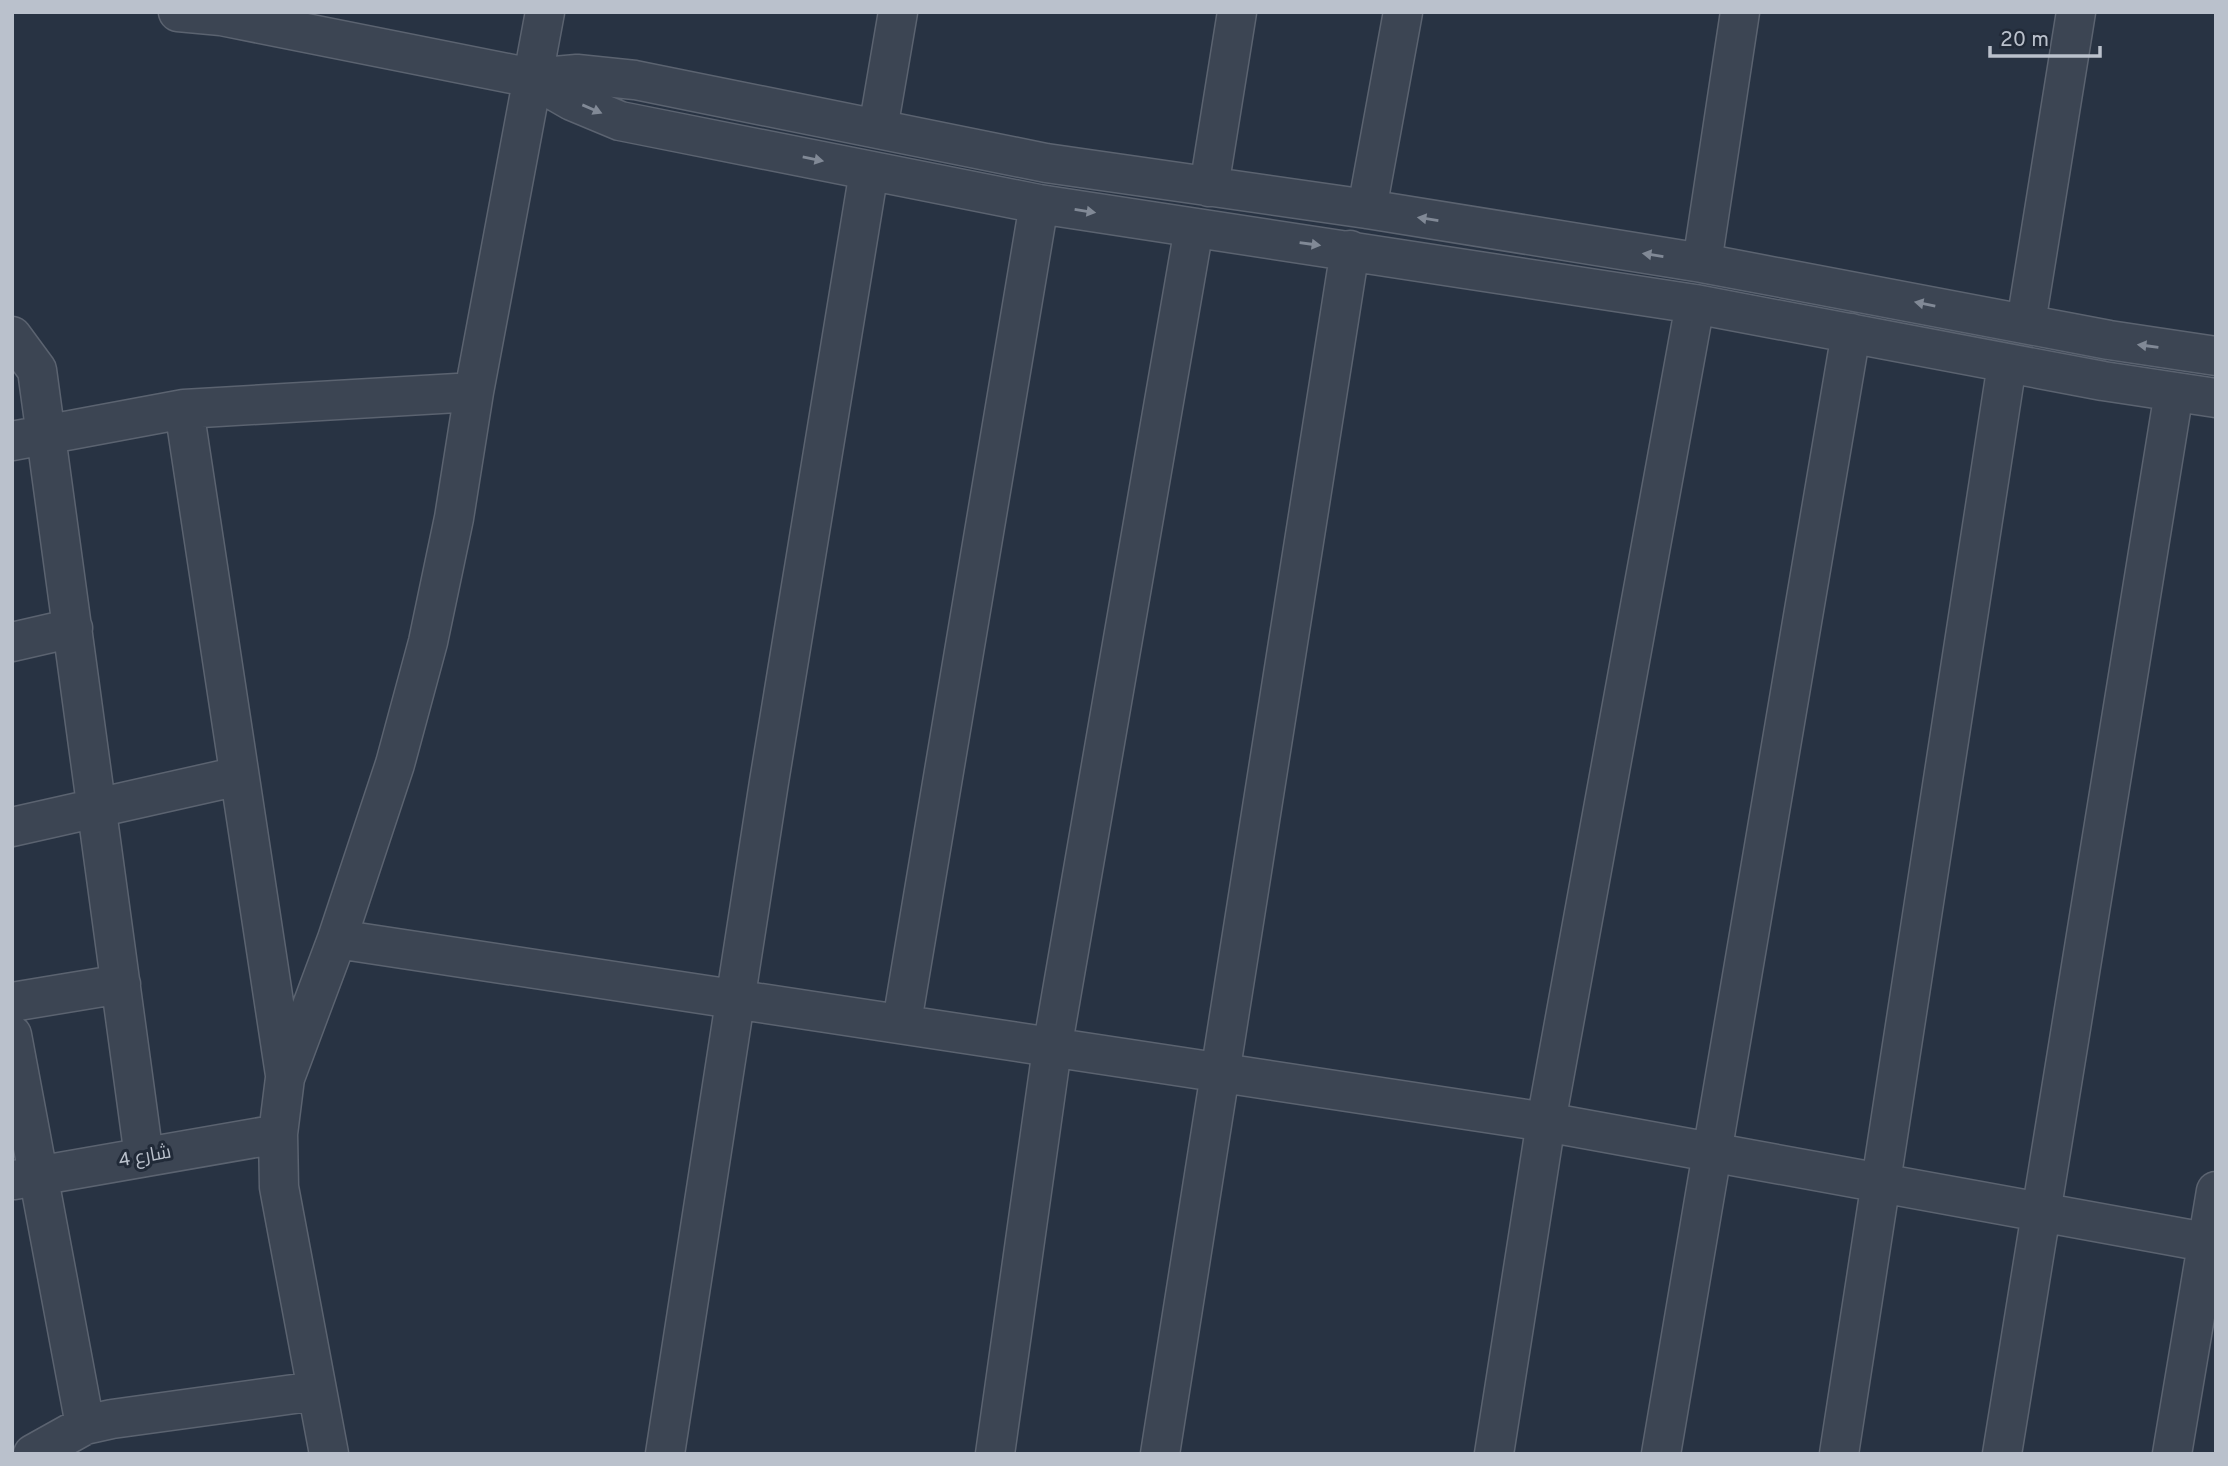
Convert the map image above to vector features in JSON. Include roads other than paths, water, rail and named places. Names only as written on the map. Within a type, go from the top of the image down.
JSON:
[{"type":"street","points":[[178,12],[221,16],[532,78],[578,74],[635,80],[1046,163],[1367,209],[1702,263],[2109,340],[2216,356]]},
{"type":"street","points":[[329,1454],[279,1186],[278,1134],[285,1078],[337,939],[395,764],[428,642],[454,518],[474,392],[544,12]]},
{"type":"street","points":[[878,129],[898,12]]},
{"type":"street","points":[[1209,187],[1237,12]]},
{"type":"street","points":[[1367,209],[1404,12]]},
{"type":"street","points":[[1702,263],[1740,12]]},
{"type":"street","points":[[2026,323],[2076,12]]},
{"type":"street","points":[[532,78],[572,101],[620,121],[1039,204],[1483,269],[1695,304],[2007,364],[2216,398]]},
{"type":"street","points":[[665,1454],[869,171]]},
{"type":"street","points":[[902,1022],[1039,204]]},
{"type":"street","points":[[995,1454],[1052,1049],[1194,228]]},
{"type":"street","points":[[1483,269],[1492,229]]},
{"type":"street","points":[[1160,1454],[1350,250]]},
{"type":"street","points":[[1494,1454],[1546,1122],[1695,304]]},
{"type":"street","points":[[1661,1454],[1851,333]]},
{"type":"street","points":[[12,336],[37,370],[29,438],[73,628],[144,1157]]},
{"type":"street","points":[[1839,1454],[1883,1182],[1932,835],[2007,364]]},
{"type":"street","points":[[29,438],[184,409],[474,392]]},
{"type":"street","points":[[2002,1454],[2174,392]]},
{"type":"street","points":[[184,409],[285,1078]]},
{"type":"street","points":[[12,642],[73,628]]},
{"type":"street","points":[[12,827],[239,776]]},
{"type":"street","points":[[337,939],[735,1001],[902,1022],[1052,1049],[1546,1122],[2211,1243]]},
{"type":"street","points":[[12,1002],[121,984]]},
{"type":"street","points":[[12,1035],[25,1178],[85,1425]]},
{"type":"street","name":"شارع 4","points":[[25,1178],[278,1134]]},
{"type":"street","points":[[2172,1454],[2211,1243],[2216,1191]]},
{"type":"street","points":[[33,1454],[85,1425],[163,1410],[316,1391]]}]
